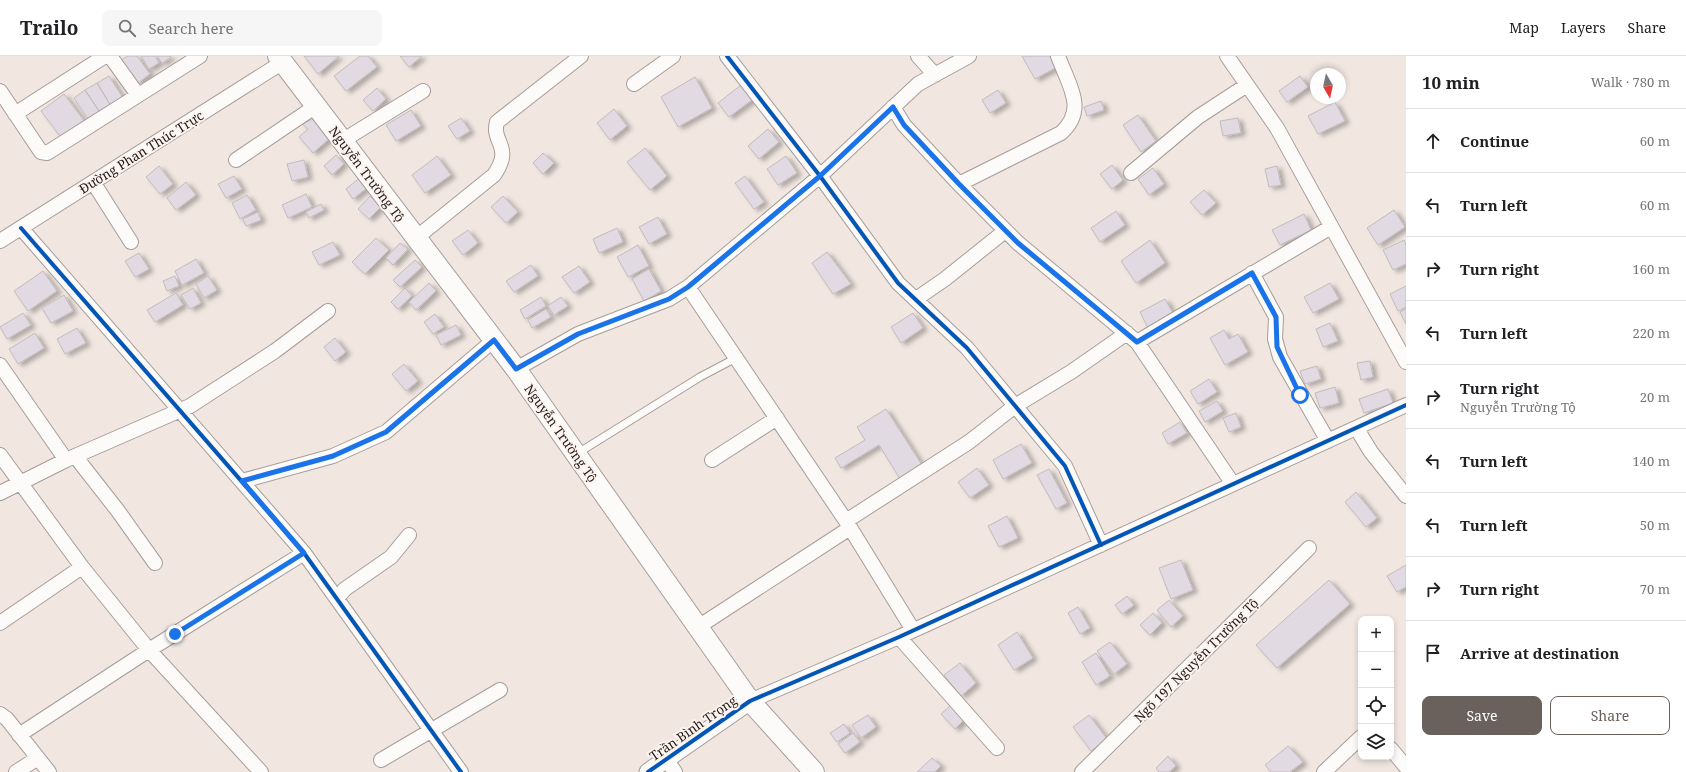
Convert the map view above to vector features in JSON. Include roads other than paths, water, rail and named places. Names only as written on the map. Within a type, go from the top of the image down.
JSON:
[{"type":"main road","name":"Nguyễn Trường Tộ","points":[[280,59],[516,369],[750,701],[814,772]]},
{"type":"street","points":[[15,114],[105,56]]},
{"type":"street","points":[[110,56],[138,95]]},
{"type":"street","points":[[0,91],[41,152],[47,153],[200,56]]},
{"type":"street","points":[[416,238],[494,175],[499,168],[503,148],[496,132],[497,122],[582,56]]},
{"type":"street","points":[[634,84],[673,56]]},
{"type":"street","points":[[727,56],[820,176],[898,283],[967,348],[1065,466],[1101,545]]},
{"type":"street","points":[[918,56],[934,75]]},
{"type":"street","points":[[516,369],[578,334],[669,299],[688,287],[820,176],[918,84],[969,56]]},
{"type":"street","points":[[959,184],[1061,133],[1068,128],[1076,106],[1058,56]]},
{"type":"street","points":[[1227,56],[1277,128],[1406,362]]},
{"type":"street","name":"Đường Phan Thúc Trực","points":[[0,240],[93,182],[280,59]]},
{"type":"street","points":[[1132,173],[1198,117],[1247,85]]},
{"type":"street","points":[[342,141],[423,91]]},
{"type":"street","points":[[236,160],[316,106]]},
{"type":"street","points":[[893,107],[904,125],[1005,231],[1132,338],[1233,484]]},
{"type":"street","points":[[93,182],[131,242]]},
{"type":"street","points":[[698,627],[968,442],[1015,406],[1071,372],[1252,273],[1331,227]]},
{"type":"street","points":[[21,228],[304,553],[461,772]]},
{"type":"street","points":[[916,299],[946,279],[1005,231]]},
{"type":"street","points":[[1252,273],[1276,317],[1275,339],[1280,357],[1328,441]]},
{"type":"street","points":[[688,287],[848,525],[913,630]]},
{"type":"street","points":[[0,493],[71,458],[180,411],[222,387],[275,351],[328,310]]},
{"type":"street","points":[[242,481],[333,456],[386,432],[494,340]]},
{"type":"street","points":[[0,365],[71,458],[118,510],[155,563]]},
{"type":"street","points":[[750,701],[899,637],[1406,405]]},
{"type":"street","points":[[712,460],[777,418]]},
{"type":"street","points":[[1357,428],[1371,452],[1406,496]]},
{"type":"street","points":[[0,455],[82,567],[149,650],[261,772]]},
{"type":"street","points":[[337,598],[350,584],[391,557],[409,535]]},
{"type":"street","name":"Ngõ 197 Nguyễn Trường Tộ","points":[[1082,772],[1309,548]]},
{"type":"street","points":[[19,735],[149,650],[304,553]]},
{"type":"street","points":[[0,623],[82,567]]},
{"type":"street","points":[[899,637],[997,748]]},
{"type":"street","points":[[382,760],[500,690]]},
{"type":"street","name":"Trần Bình Trọng","points":[[648,772],[670,766],[750,701]]},
{"type":"street","points":[[0,714],[49,772]]},
{"type":"street","points":[[1324,772],[1358,740]]},
{"type":"street","points":[[1394,753],[1406,767]]},
{"type":"street","points":[[16,772],[38,758]]},
{"type":"lane","points":[[576,454],[700,377],[736,358]]}]
